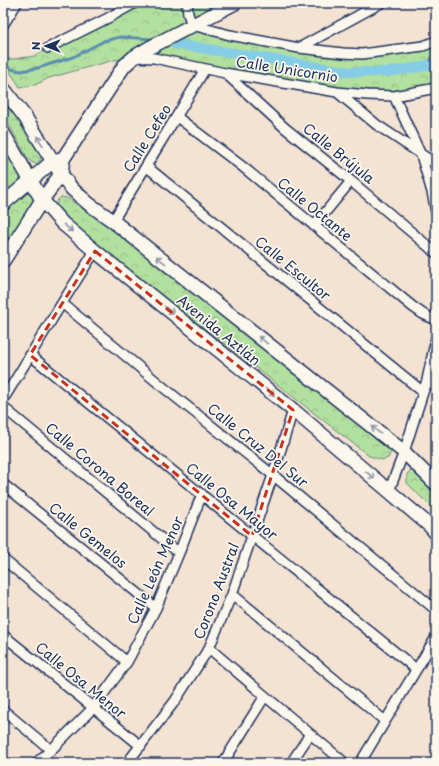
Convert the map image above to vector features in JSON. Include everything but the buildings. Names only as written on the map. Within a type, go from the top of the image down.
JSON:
[{"type":"main road","points":[[3,204],[30,180],[58,160],[124,66],[134,57],[235,3]]},
{"type":"main road","name":"Avenida Aztlán","points":[[3,88],[58,160],[61,174],[72,189],[89,204],[113,221],[404,452],[436,484]]},
{"type":"main road","name":"Avenida Aztlán","points":[[3,133],[42,200],[62,223],[292,410],[430,526],[436,533]]},
{"type":"main road","points":[[3,261],[42,200],[61,174]]},
{"type":"street","points":[[3,25],[17,3]]},
{"type":"street","points":[[48,48],[135,3]]},
{"type":"street","points":[[187,3],[188,14],[192,25]]},
{"type":"street","points":[[299,48],[381,3]]},
{"type":"street","name":"Calle Unicornio","points":[[192,25],[230,35],[299,48],[343,54],[362,54],[423,46],[436,41]]},
{"type":"street","name":"Calle Unicornio","points":[[134,57],[154,58],[225,73],[336,92],[394,96],[436,88]]},
{"type":"street","name":"Calle Cefeo","points":[[113,221],[205,69]]},
{"type":"street","name":"Calle Brújula","points":[[225,73],[285,128],[351,181],[436,253]]},
{"type":"street","points":[[336,92],[377,125],[436,164]]},
{"type":"street","points":[[394,96],[421,155],[432,192],[436,212]]},
{"type":"street","name":"Calle Octante","points":[[177,117],[242,167],[413,307],[436,320]]},
{"type":"street","name":"Calle Escultor","points":[[146,166],[423,392]]},
{"type":"street","points":[[314,226],[351,181]]},
{"type":"street","points":[[3,400],[95,251]]},
{"type":"street","name":"Calle Cruz Del Sur","points":[[62,303],[436,610]]},
{"type":"street","points":[[389,491],[404,452],[427,380],[436,338]]},
{"type":"street","name":"Calle Osa Mayor","points":[[30,355],[416,669]]},
{"type":"street","points":[[427,380],[436,387]]},
{"type":"street","name":"Calle Corona Boreal","points":[[3,407],[179,553]]},
{"type":"street","name":"Corono Austral","points":[[127,763],[175,701],[209,648],[232,594],[273,475],[292,410]]},
{"type":"street","name":"Calle Gemelos","points":[[3,484],[156,608]]},
{"type":"street","name":"Calle León Menor","points":[[36,763],[93,708],[126,662],[156,608],[202,494]]},
{"type":"street","points":[[3,559],[126,662]]},
{"type":"street","points":[[232,594],[385,721]]},
{"type":"street","name":"Calle Osa Menor","points":[[3,635],[141,746]]},
{"type":"street","points":[[360,763],[436,636]]},
{"type":"street","points":[[209,648],[345,763]]},
{"type":"street","points":[[223,763],[265,696]]},
{"type":"street","points":[[3,710],[51,750]]},
{"type":"street","points":[[291,763],[310,734]]},
{"type":"highlighted area","points":[[95,251],[293,410],[252,536],[30,355]]},
{"type":"green space","points":[[135,3],[234,3],[193,25],[343,53],[436,41],[436,88],[367,95],[134,57],[114,60],[49,78],[35,85],[20,87],[3,61],[4,59],[35,56]]},
{"type":"green space","points":[[3,101],[16,115],[39,153],[41,159],[37,164],[28,159],[3,114]]},
{"type":"green space","points":[[3,133],[42,200],[3,261]]},
{"type":"green space","points":[[61,197],[67,198],[117,231],[389,441],[391,452],[388,458],[383,460],[369,456],[89,240],[63,216],[57,208],[57,201]]},
{"type":"green space","points":[[415,466],[436,492],[436,512],[407,483],[407,474]]},
{"type":"waterway","points":[[3,64],[11,69],[21,71],[38,68],[73,57],[104,41],[120,37],[153,39]]},
{"type":"waterway","points":[[175,44],[351,72],[387,72],[421,67],[436,62]]}]
